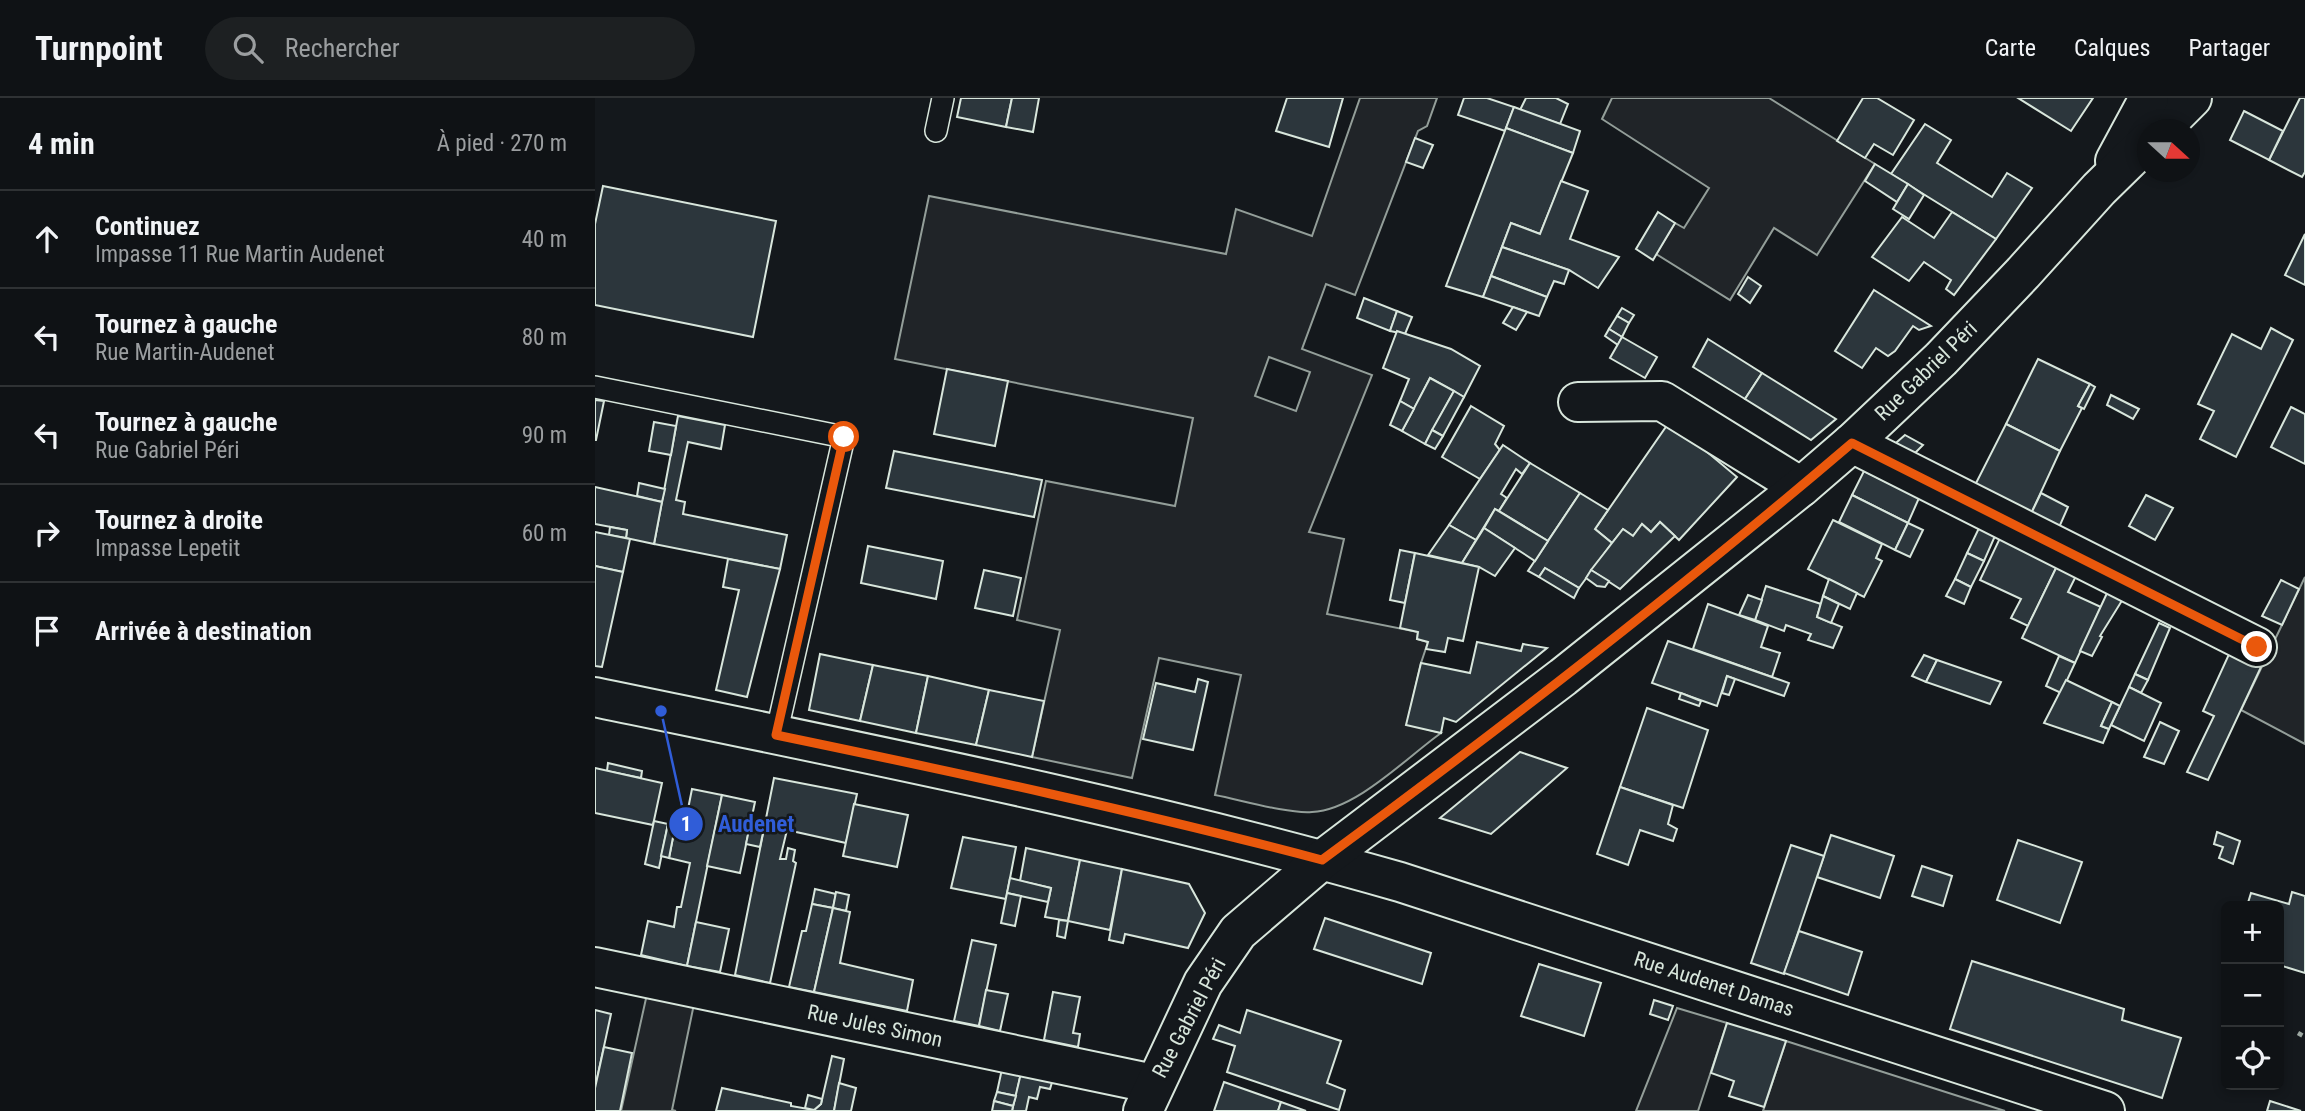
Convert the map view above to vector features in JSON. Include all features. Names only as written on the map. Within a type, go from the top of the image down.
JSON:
[{"type":"street","name":"Rue Gabriel Péri","points":[[2099,189],[2149,98]]},
{"type":"street","points":[[2171,119],[2192,98]]},
{"type":"street","name":"Rue Gabriel Péri","points":[[1148,1098],[1203,983],[1238,932],[1322,860],[1563,677],[1801,487],[1852,443],[1941,359],[2137,152]]},
{"type":"street","points":[[1578,402],[1662,401],[1801,487]]},
{"type":"street","points":[[1852,443],[2257,647]]},
{"type":"street","name":"Rue Audenet Damas","points":[[595,697],[975,776],[1220,833],[1322,860],[1400,882],[2105,1111]]},
{"type":"street","name":"Rue Jules Simon","points":[[595,967],[1148,1098]]},
{"type":"lane","points":[[936,131],[943,98]]},
{"type":"lane","points":[[595,387],[844,437],[776,735]]},
{"type":"path","points":[[2298,1033],[2305,1037]]},
{"type":"shaded area","points":[[1360,98],[1437,98],[1427,126],[1418,131],[1355,295],[1326,284],[1302,349],[1372,375],[1309,532],[1344,539],[1327,614],[1418,632],[1417,639],[1428,642],[1407,724],[1441,733],[1363,793],[1329,809],[1312,812],[1290,811],[1215,795],[1241,675],[1159,658],[1132,778],[1032,757],[1060,630],[1017,620],[1046,481],[1175,506],[1193,418],[895,359],[929,196],[1226,254],[1236,209],[1312,236]],"holes":[[[1269,357],[1310,372],[1296,411],[1255,396]]]},
{"type":"shaded area","points":[[1612,98],[1769,98],[1875,164],[1817,255],[1774,228],[1730,300],[1656,254],[1675,223],[1684,228],[1709,188],[1602,119]]},
{"type":"shaded area","points":[[2305,577],[2305,744],[2241,710]]},
{"type":"shaded area","points":[[647,994],[694,1004],[672,1110],[676,1111],[621,1111]]},
{"type":"shaded area","points":[[1677,1008],[1727,1023],[1698,1111],[1636,1111]]},
{"type":"shaded area","points":[[1786,1041],[2005,1111],[1763,1111]]},
{"type":"building","points":[[961,98],[1012,98],[1006,127],[957,117]]},
{"type":"building","points":[[1012,98],[1039,98],[1033,132],[1006,127]]},
{"type":"building","points":[[1287,98],[1343,98],[1329,147],[1276,131]]},
{"type":"building","points":[[1464,98],[1487,98],[1514,107],[1505,131],[1458,115]]},
{"type":"building","points":[[1526,98],[1556,98],[1568,104],[1560,124],[1520,110]]},
{"type":"building","points":[[1863,98],[1877,98],[1914,120],[1893,155],[1874,144],[1865,158],[1837,141]]},
{"type":"building","points":[[2018,98],[2093,98],[2071,131]]},
{"type":"building","points":[[2300,98],[2305,98],[2305,172],[2302,177],[2269,160]]},
{"type":"building","points":[[1514,107],[1580,131],[1573,153],[1506,128]]},
{"type":"building","points":[[2244,111],[2283,131],[2269,160],[2230,140]]},
{"type":"building","points":[[1925,124],[1951,140],[1937,163],[1992,197],[2007,173],[2032,188],[1996,239],[1891,174]]},
{"type":"building","points":[[1506,128],[1573,153],[1540,234],[1511,223],[1483,297],[1446,286]]},
{"type":"building","points":[[1415,138],[1433,145],[1423,168],[1406,162]]},
{"type":"building","points":[[1875,164],[1908,184],[1897,202],[1865,181]]},
{"type":"building","points":[[1561,181],[1588,191],[1570,239],[1619,257],[1598,288],[1569,270],[1502,247],[1511,223],[1540,234]]},
{"type":"building","points":[[1908,184],[1924,195],[1909,219],[1893,209]]},
{"type":"building","points":[[603,186],[776,221],[753,337],[595,305],[595,224]]},
{"type":"building","points":[[1658,212],[1675,223],[1653,260],[1636,249]]},
{"type":"building","points":[[1952,212],[1996,239],[1954,295],[1946,289],[1951,280],[1924,262],[1909,281],[1872,257],[1902,217],[1934,238]]},
{"type":"building","points":[[2305,234],[2305,285],[2285,275]]},
{"type":"building","points":[[1502,247],[1569,270],[1564,284],[1554,281],[1547,297],[1491,276]]},
{"type":"building","points":[[1491,276],[1547,297],[1539,316],[1483,297]]},
{"type":"building","points":[[1748,277],[1761,286],[1750,303],[1738,294]]},
{"type":"building","points":[[1874,290],[1931,326],[1919,330],[1913,326],[1895,351],[1888,356],[1876,348],[1862,368],[1835,351]]},
{"type":"building","points":[[1364,298],[1397,311],[1390,331],[1357,318]]},
{"type":"building","points":[[1513,307],[1527,312],[1516,330],[1503,323]]},
{"type":"building","points":[[1622,308],[1634,315],[1629,323],[1617,316]]},
{"type":"building","points":[[1397,311],[1412,317],[1405,334],[1390,331]]},
{"type":"building","points":[[1617,316],[1629,323],[1622,337],[1609,329]]},
{"type":"building","points":[[2271,328],[2293,340],[2236,457],[2200,439],[2214,411],[2198,404],[2232,334],[2261,349]]},
{"type":"building","points":[[1609,329],[1622,337],[1618,345],[1605,336]]},
{"type":"building","points":[[1397,331],[1451,349],[1480,366],[1464,397],[1430,378],[1414,409],[1400,401],[1409,379],[1383,368]]},
{"type":"building","points":[[1622,337],[1657,357],[1645,378],[1610,358]]},
{"type":"building","points":[[1708,339],[1762,373],[1745,399],[1693,367]]},
{"type":"building","points":[[2038,359],[2090,384],[2078,406],[2082,408],[2060,451],[2006,424]]},
{"type":"building","points":[[947,369],[1008,381],[995,446],[934,434]]},
{"type":"building","points":[[1762,373],[1836,419],[1811,440],[1745,399]]},
{"type":"building","points":[[1430,378],[1454,391],[1425,444],[1402,431]]},
{"type":"building","points":[[2090,384],[2095,387],[2084,409],[2078,406]]},
{"type":"building","points":[[1454,391],[1464,397],[1443,436],[1432,430]]},
{"type":"building","points":[[2111,395],[2139,409],[2133,419],[2107,405]]},
{"type":"building","points":[[595,400],[604,401],[596,440],[595,440]]},
{"type":"building","points":[[1400,401],[1414,409],[1402,431],[1390,425]]},
{"type":"building","points":[[1471,406],[1504,426],[1495,444],[1500,450],[1480,479],[1442,457]]},
{"type":"building","points":[[2291,407],[2305,414],[2305,464],[2271,447]]},
{"type":"building","points":[[678,416],[725,425],[721,449],[688,442],[676,500],[685,502],[683,514],[787,535],[780,569],[654,544]]},
{"type":"building","points":[[1670,421],[1737,477],[1679,540],[1660,522],[1651,532],[1642,524],[1633,536],[1623,529],[1612,543],[1595,529]]},
{"type":"building","points":[[654,422],[676,426],[671,455],[649,451]]},
{"type":"building","points":[[2006,424],[2060,451],[2029,518],[1972,491]]},
{"type":"building","points":[[1432,430],[1443,436],[1435,449],[1425,444]]},
{"type":"building","points":[[1905,435],[1923,445],[1909,459],[1889,449]]},
{"type":"building","points":[[1503,445],[1530,463],[1522,474],[1516,469],[1501,494],[1507,498],[1499,511],[1495,509],[1476,540],[1449,525]]},
{"type":"building","points":[[894,451],[1042,480],[1034,517],[886,488]]},
{"type":"building","points":[[1530,463],[1580,493],[1548,541],[1499,511]]},
{"type":"building","points":[[1864,471],[1919,498],[1908,523],[1852,495]]},
{"type":"building","points":[[639,483],[665,489],[662,502],[637,496]]},
{"type":"building","points":[[595,487],[662,502],[654,544],[626,538],[627,530],[595,524]]},
{"type":"building","points":[[1580,493],[1608,510],[1595,529],[1612,543],[1579,588],[1545,568],[1539,577],[1528,571]]},
{"type":"building","points":[[2041,493],[2068,507],[2057,532],[2029,518]]},
{"type":"building","points":[[1852,495],[1908,523],[1895,550],[1839,522]]},
{"type":"building","points":[[2146,495],[2173,508],[2155,540],[2129,526]]},
{"type":"building","points":[[1495,509],[1548,541],[1535,561],[1484,528]]},
{"type":"building","points":[[1833,520],[1882,544],[1876,558],[1882,561],[1864,597],[1808,569]]},
{"type":"building","points":[[1660,522],[1675,536],[1620,589],[1591,570],[1623,529],[1633,536],[1642,524],[1651,532]]},
{"type":"building","points":[[1908,523],[1923,530],[1910,557],[1895,550]]},
{"type":"building","points":[[1449,525],[1476,540],[1462,563],[1428,555]]},
{"type":"building","points":[[610,527],[627,530],[626,538],[609,535]]},
{"type":"building","points":[[1484,528],[1515,548],[1495,576],[1479,567],[1462,563]]},
{"type":"building","points":[[1979,528],[1995,536],[1984,561],[1967,553]]},
{"type":"building","points":[[595,532],[630,539],[623,572],[595,566]]},
{"type":"building","points":[[2000,538],[2057,566],[2028,626],[2011,618],[2021,599],[1980,580]]},
{"type":"building","points":[[868,546],[943,561],[936,599],[861,583]]},
{"type":"building","points":[[1400,550],[1415,553],[1405,603],[1390,600]]},
{"type":"building","points":[[1415,553],[1479,567],[1463,641],[1448,638],[1445,652],[1426,649],[1428,642],[1417,639],[1418,632],[1400,628]]},
{"type":"building","points":[[1967,553],[1984,561],[1971,587],[1955,579]]},
{"type":"building","points":[[728,559],[780,569],[747,697],[716,690],[739,590],[723,587]]},
{"type":"building","points":[[595,566],[623,572],[602,667],[595,666]]},
{"type":"building","points":[[2057,566],[2076,576],[2068,592],[2101,607],[2075,663],[2022,638]]},
{"type":"building","points":[[1545,568],[1579,588],[1574,598],[1539,577]]},
{"type":"building","points":[[984,570],[1021,578],[1013,616],[975,608]]},
{"type":"building","points":[[1591,570],[1609,581],[1605,587],[1597,586],[1586,578]]},
{"type":"building","points":[[1829,579],[1857,593],[1850,609],[1823,596]]},
{"type":"building","points":[[1955,579],[1971,587],[1964,604],[1946,596]]},
{"type":"building","points":[[2281,580],[2299,589],[2282,625],[2262,616]]},
{"type":"building","points":[[1766,586],[1821,604],[1817,617],[1842,627],[1833,648],[1808,640],[1811,634],[1786,625],[1784,631],[1755,620]]},
{"type":"building","points":[[2108,591],[2123,599],[2100,636],[2102,637],[2092,656],[2080,651]]},
{"type":"building","points":[[1748,595],[1762,600],[1755,620],[1739,615]]},
{"type":"building","points":[[1823,596],[1839,604],[1831,623],[1817,617]]},
{"type":"building","points":[[1708,604],[1768,626],[1761,647],[1780,653],[1772,677],[1693,649]]},
{"type":"building","points":[[2159,623],[2170,628],[2148,680],[2135,674]]},
{"type":"building","points":[[1668,641],[1789,683],[1784,696],[1727,676],[1717,706],[1652,683]]},
{"type":"building","points":[[1477,642],[1521,651],[1523,644],[1547,648],[1456,722],[1444,718],[1441,733],[1406,725],[1421,663],[1470,673]]},
{"type":"building","points":[[2230,652],[2261,667],[2208,780],[2187,772],[2214,716],[2203,711]]},
{"type":"building","points":[[820,654],[873,665],[860,721],[809,710]]},
{"type":"building","points":[[1924,655],[1937,660],[1926,682],[1912,676]]},
{"type":"building","points":[[2059,656],[2075,663],[2061,693],[2046,686]]},
{"type":"building","points":[[1937,660],[2001,682],[1990,704],[1926,682]]},
{"type":"building","points":[[873,665],[928,676],[916,733],[860,721]]},
{"type":"building","points":[[2135,674],[2148,680],[2141,693],[2129,687]]},
{"type":"building","points":[[928,676],[989,690],[976,745],[916,733]]},
{"type":"building","points":[[1727,676],[1735,679],[1729,695],[1722,693]]},
{"type":"building","points":[[1198,679],[1208,682],[1193,750],[1143,739],[1156,683],[1195,692]]},
{"type":"building","points":[[2066,680],[2112,702],[2101,726],[2109,729],[2103,743],[2044,723]]},
{"type":"building","points":[[2129,687],[2161,703],[2144,741],[2111,725]]},
{"type":"building","points":[[989,690],[1044,701],[1032,757],[976,745]]},
{"type":"building","points":[[1681,693],[1701,701],[1699,706],[1679,699]]},
{"type":"building","points":[[2112,702],[2120,706],[2109,729],[2101,726]]},
{"type":"building","points":[[1647,708],[1708,730],[1683,808],[1620,787]]},
{"type":"building","points":[[2160,722],[2179,731],[2164,764],[2144,757]]},
{"type":"building","points":[[1520,752],[1567,768],[1491,834],[1440,818]]},
{"type":"building","points":[[608,763],[642,771],[641,778],[607,771]]},
{"type":"building","points":[[595,768],[662,783],[653,825],[595,813]]},
{"type":"building","points":[[774,778],[857,794],[846,843],[787,830],[780,859],[786,859],[788,848],[795,850],[793,861],[796,863],[770,983],[735,975]]},
{"type":"building","points":[[1620,787],[1673,805],[1668,824],[1677,829],[1673,841],[1640,830],[1628,865],[1597,854]]},
{"type":"building","points":[[692,789],[722,795],[687,966],[641,955],[648,921],[674,927],[677,907],[681,907],[690,863],[669,858],[675,827],[684,829]]},
{"type":"building","points":[[722,795],[755,802],[740,873],[707,866]]},
{"type":"building","points":[[854,804],[908,815],[897,867],[843,856]]},
{"type":"building","points":[[654,821],[668,824],[659,868],[645,864]]},
{"type":"building","points":[[668,824],[675,827],[669,858],[661,856]]},
{"type":"building","points":[[750,825],[764,828],[760,847],[746,844]]},
{"type":"building","points":[[2217,832],[2240,841],[2233,864],[2219,858],[2223,847],[2214,844]]},
{"type":"building","points":[[1831,835],[1894,856],[1880,898],[1817,877]]},
{"type":"building","points":[[963,837],[1016,847],[1006,899],[951,888]]},
{"type":"building","points":[[2018,840],[2082,862],[2060,923],[1997,900]]},
{"type":"building","points":[[1791,845],[1824,856],[1784,974],[1751,963]]},
{"type":"building","points":[[1026,848],[1080,860],[1068,921],[1045,917],[1051,888],[1020,881]]},
{"type":"building","points":[[1080,860],[1122,869],[1110,930],[1068,921]]},
{"type":"building","points":[[1922,866],[1952,876],[1943,906],[1912,896]]},
{"type":"building","points":[[1122,869],[1189,884],[1205,913],[1188,948],[1125,934],[1123,943],[1109,940]]},
{"type":"building","points":[[1010,878],[1051,888],[1048,902],[1007,893]]},
{"type":"building","points":[[815,889],[836,894],[833,908],[812,904]]},
{"type":"building","points":[[836,892],[849,895],[846,911],[833,908]]},
{"type":"building","points":[[2292,892],[2305,896],[2305,973],[2284,967],[2284,903],[2289,904]]},
{"type":"building","points":[[1007,893],[1021,896],[1015,926],[1001,923]]},
{"type":"building","points":[[2251,893],[2279,901],[2249,901]]},
{"type":"building","points":[[812,904],[833,908],[814,992],[789,987],[802,931],[806,931]]},
{"type":"building","points":[[833,908],[850,912],[840,963],[913,980],[907,1011],[814,992]]},
{"type":"building","points":[[1325,918],[1431,953],[1422,984],[1314,949]]},
{"type":"building","points":[[1059,920],[1068,921],[1065,938],[1057,936]]},
{"type":"building","points":[[696,922],[729,929],[720,972],[687,966]]},
{"type":"building","points":[[1799,931],[1862,952],[1848,995],[1784,973]]},
{"type":"building","points":[[972,940],[996,945],[979,1026],[954,1021]]},
{"type":"building","points":[[1972,961],[2124,1009],[2122,1020],[2181,1038],[2162,1098],[1950,1029]]},
{"type":"building","points":[[1539,964],[1601,983],[1584,1036],[1521,1016]]},
{"type":"building","points":[[986,990],[1008,994],[1000,1031],[979,1026]]},
{"type":"building","points":[[1053,992],[1080,997],[1073,1033],[1080,1034],[1078,1047],[1044,1040]]},
{"type":"building","points":[[1654,1000],[1673,1006],[1668,1020],[1650,1014]]},
{"type":"building","points":[[595,1010],[611,1014],[595,1088]]},
{"type":"building","points":[[1247,1010],[1341,1041],[1327,1083],[1345,1090],[1339,1110],[1227,1072],[1235,1046],[1213,1039],[1219,1025],[1240,1033]]},
{"type":"building","points":[[1727,1023],[1786,1041],[1764,1107],[1729,1096],[1734,1081],[1711,1073]]},
{"type":"building","points":[[604,1047],[632,1053],[620,1111],[595,1111],[595,1088]]},
{"type":"building","points":[[832,1056],[844,1059],[834,1111],[716,1111],[722,1088],[814,1110],[821,1104]]},
{"type":"building","points":[[1002,1069],[1021,1073],[1016,1096],[997,1092]]},
{"type":"building","points":[[1021,1073],[1053,1079],[1050,1089],[1040,1087],[1037,1099],[1029,1097],[1026,1111],[1012,1111]]},
{"type":"building","points":[[1224,1082],[1281,1102],[1278,1111],[1214,1111]]},
{"type":"building","points":[[839,1083],[856,1088],[851,1111],[834,1111]]},
{"type":"building","points":[[997,1092],[1016,1096],[1013,1106],[994,1101]]},
{"type":"building","points":[[808,1095],[822,1099],[821,1104],[814,1110],[805,1108]]},
{"type":"building","points":[[994,1101],[1013,1106],[1012,1111],[992,1111]]},
{"type":"building","points":[[2270,1101],[2301,1111],[2267,1111]]},
{"type":"building","points":[[1281,1102],[1306,1111],[1278,1111]]},
{"type":"place","name":"Audenet","points":[[661,711]]},
{"type":"route","points":[[844,437],[776,735],[975,776],[1220,833],[1322,860],[1563,677],[1801,487],[1852,443],[2257,647]]}]
